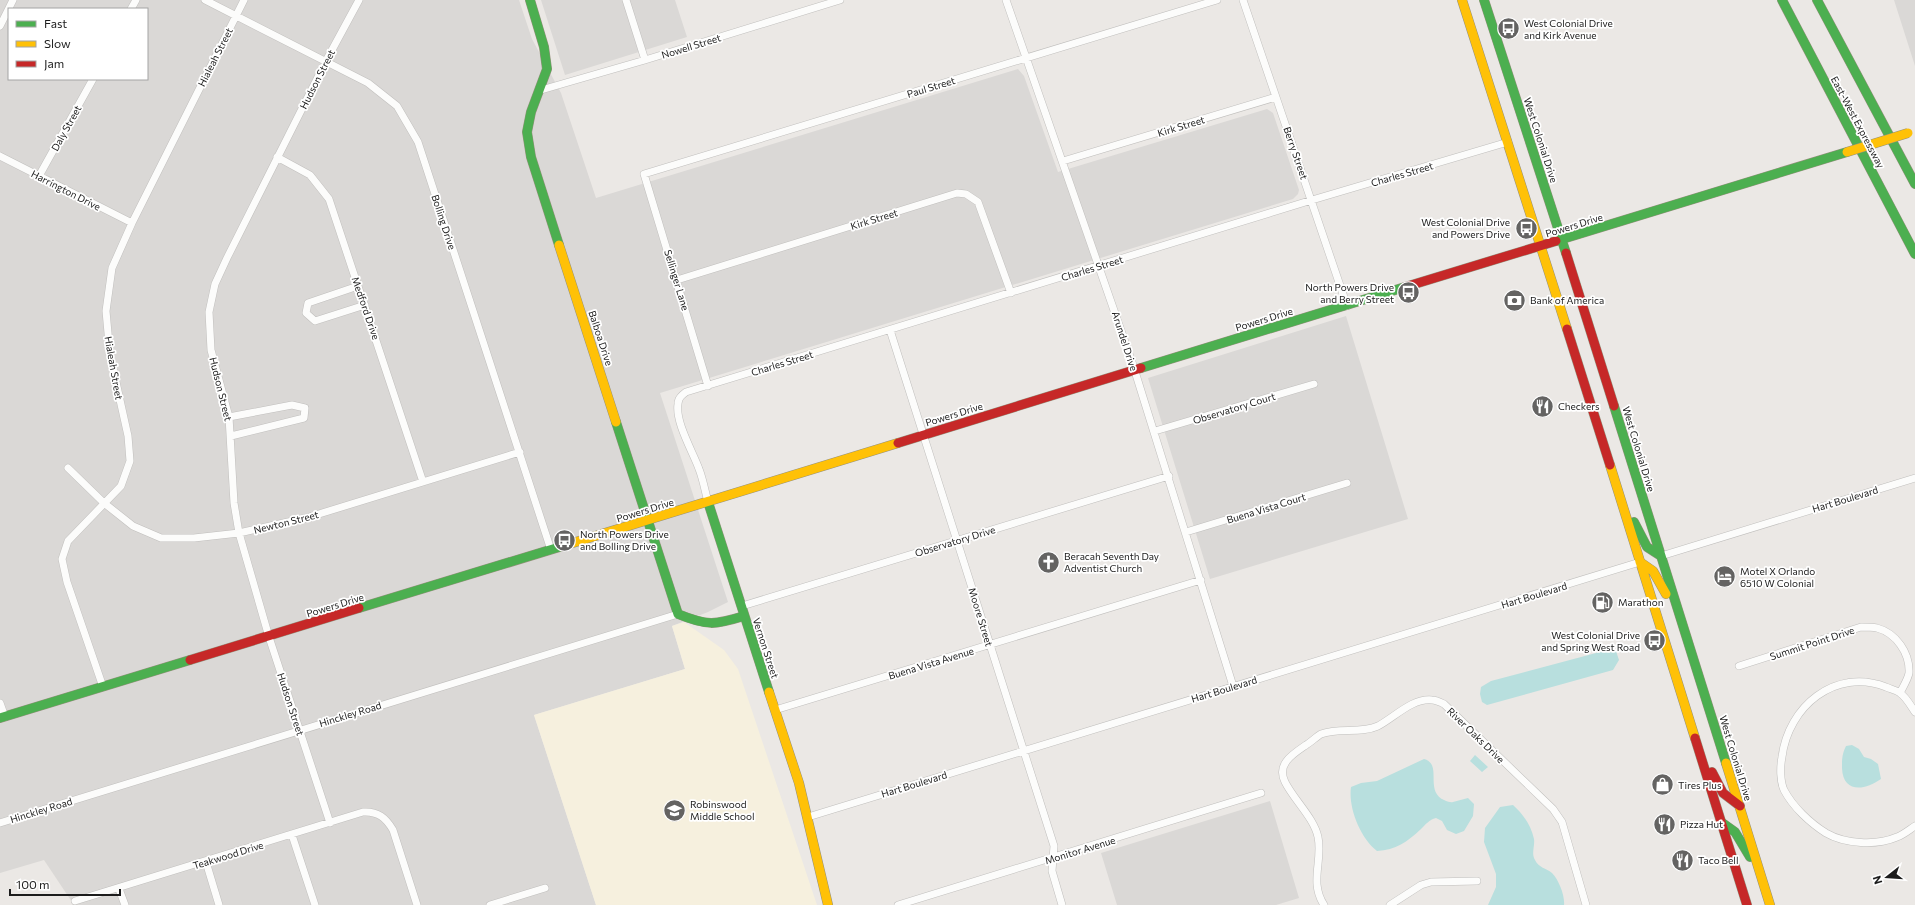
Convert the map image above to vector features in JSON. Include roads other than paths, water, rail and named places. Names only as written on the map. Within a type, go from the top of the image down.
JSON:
[{"type":"main road","name":"Balboa Drive","points":[[530,0],[544,47],[547,69],[541,90],[531,112],[527,132],[531,157],[678,614]]},
{"type":"main road","points":[[1462,0],[1617,488],[1747,905]]},
{"type":"main road","name":"West Colonial Drive","points":[[1484,0],[1562,240],[1770,905]]},
{"type":"main road","name":"East-West Expressway","points":[[1782,0],[1915,254]]},
{"type":"main road","name":"East-West Expressway","points":[[1816,0],[1915,184]]},
{"type":"main road","name":"Powers Drive","points":[[2,718],[1912,132]]},
{"type":"main road","points":[[1617,488],[1647,547],[1661,556]]},
{"type":"main road","name":"Vernon Street","points":[[708,502],[808,817],[828,905]]},
{"type":"main road","points":[[1640,562],[1648,565],[1654,570],[1684,630]]},
{"type":"main road","points":[[678,614],[711,625],[744,616]]},
{"type":"main road","points":[[1697,744],[1723,793],[1740,806]]},
{"type":"main road","points":[[1721,822],[1730,826],[1736,832],[1764,884]]},
{"type":"street","name":"Bolling Drive","points":[[205,0],[326,60],[368,83],[398,106],[418,142],[551,550]]},
{"type":"street","name":"Hialeah Street","points":[[103,688],[67,582],[62,559],[68,541],[121,486],[130,461],[128,436],[110,355],[106,311],[112,268],[132,223],[235,15],[244,0]]},
{"type":"street","name":"Hudson Street","points":[[330,823],[269,637],[239,534],[234,503],[229,417],[211,350],[209,312],[215,284],[227,258],[326,60],[359,0]]},
{"type":"street","points":[[626,0],[645,60]]},
{"type":"street","name":"Nowell Street","points":[[541,90],[645,60],[840,0]]},
{"type":"street","name":"Arundel Drive","points":[[1006,0],[1135,370],[1233,686]]},
{"type":"street","name":"Paul Street","points":[[644,174],[1217,0]]},
{"type":"street","name":"Berry Street","points":[[1243,0],[1347,306]]},
{"type":"street","points":[[0,26],[8,10]]},
{"type":"street","name":"Daly Street","points":[[39,176],[92,80]]},
{"type":"street","name":"Kirk Street","points":[[1063,161],[1276,97]]},
{"type":"street","name":"Charles Street","points":[[679,400],[681,395],[686,392],[1312,200],[1508,142]]},
{"type":"street","name":"Harrington Drive","points":[[0,156],[132,223]]},
{"type":"street","name":"Medford Drive","points":[[277,157],[310,175],[329,199],[423,482]]},
{"type":"street","name":"Sellinger Lane","points":[[644,174],[708,386]]},
{"type":"street","name":"Kirk Street","points":[[677,280],[958,193],[966,194],[978,202],[1011,293]]},
{"type":"street","points":[[358,286],[308,303],[306,313],[315,321],[365,305]]},
{"type":"street","name":"Moore Street","points":[[890,330],[1022,751],[1054,846],[1052,871],[1062,905]]},
{"type":"street","name":"Observatory Court","points":[[1155,431],[1314,384]]},
{"type":"street","name":"Vernon Street","points":[[679,400],[677,405],[682,424],[700,470],[708,502]]},
{"type":"street","points":[[229,417],[292,405],[305,408],[304,418],[231,436]]},
{"type":"street","name":"Newton Street","points":[[68,468],[104,503],[133,526],[161,538],[194,538],[239,534],[306,518],[520,452]]},
{"type":"street","name":"Observatory Drive","points":[[742,606],[1169,476]]},
{"type":"street","name":"Hart Boulevard","points":[[1661,556],[1915,478]]},
{"type":"street","name":"Buena Vista Court","points":[[1186,532],[1347,483]]},
{"type":"street","name":"Hart Boulevard","points":[[808,817],[1640,562]]},
{"type":"street","name":"Buena Vista Avenue","points":[[775,710],[990,646],[1201,580]]},
{"type":"street","name":"Hinckley Road","points":[[0,823],[678,614]]},
{"type":"street","name":"Summit Point Drive","points":[[1739,666],[1861,627],[1876,628],[1892,635],[1902,646],[1908,661],[1909,674],[1900,693]]},
{"type":"street","points":[[1915,712],[1900,693],[1878,684],[1858,681],[1840,684],[1821,692],[1807,703],[1794,722],[1783,743],[1780,767],[1784,789],[1799,810],[1813,825],[1832,836],[1854,842],[1875,842],[1896,838],[1915,826]]},
{"type":"street","name":"River Oaks Drive","points":[[1324,905],[1319,898],[1316,888],[1318,837],[1314,827],[1285,782],[1282,772],[1284,764],[1291,755],[1321,734],[1372,728],[1378,726],[1402,710],[1418,703],[1432,700],[1444,704],[1554,809],[1562,822],[1586,905]]},
{"type":"street","points":[[0,703],[2,718]]},
{"type":"street","name":"Monitor Avenue","points":[[898,905],[1261,793]]},
{"type":"street","name":"Teakwood Drive","points":[[75,902],[363,812],[372,812],[387,820],[393,830],[417,905]]},
{"type":"street","points":[[292,835],[315,905]]},
{"type":"street","points":[[206,862],[219,905]]},
{"type":"street","points":[[1390,905],[1421,885],[1431,882],[1477,881]]},
{"type":"street","points":[[119,888],[125,905]]},
{"type":"street","points":[[490,905],[546,888]]},
{"type":"water","points":[[1611,649],[1616,651],[1619,660],[1613,670],[1487,705],[1482,702],[1480,694],[1481,687],[1491,681]]},
{"type":"water","points":[[1852,745],[1859,749],[1864,757],[1871,759],[1878,764],[1881,779],[1868,786],[1861,787],[1850,786],[1846,782],[1843,776],[1842,757],[1846,746]]},
{"type":"water","points":[[1475,755],[1488,767],[1482,772],[1470,761]]},
{"type":"water","points":[[1424,759],[1432,766],[1435,790],[1438,796],[1451,802],[1468,798],[1474,804],[1473,816],[1464,831],[1456,834],[1447,830],[1442,821],[1436,818],[1429,821],[1411,838],[1396,847],[1377,851],[1365,838],[1356,822],[1351,804],[1351,787],[1361,783],[1377,781]]},
{"type":"water","points":[[1513,805],[1529,824],[1534,839],[1534,858],[1537,863],[1552,873],[1557,880],[1562,893],[1564,905],[1488,905],[1496,887],[1496,874],[1484,842],[1485,828],[1500,807]]},
{"type":"place","name":"West Colonial Drive and Kirk Avenue","points":[[1508,29]]},
{"type":"place","name":"West Colonial Drive and Powers Drive","points":[[1526,228]]},
{"type":"place","name":"North Powers Drive and Berry Street","points":[[1409,293]]},
{"type":"place","name":"Bank of America","points":[[1514,300]]},
{"type":"place","name":"Checkers","points":[[1542,406]]},
{"type":"place","name":"North Powers Drive and Bolling Drive","points":[[564,540]]},
{"type":"place","name":"Beracah Seventh Day Adventist Church","points":[[1049,562]]},
{"type":"place","name":"Motel X Orlando 6510 W Colonial","points":[[1724,577]]},
{"type":"place","name":"Marathon","points":[[1603,602]]},
{"type":"place","name":"West Colonial Drive and Spring West Road","points":[[1655,641]]},
{"type":"place","name":"Tires Plus","points":[[1662,785]]},
{"type":"place","name":"Robinswood Middle School","points":[[675,810]]},
{"type":"place","name":"Pizza Hut","points":[[1665,824]]},
{"type":"place","name":"Taco Bell","points":[[1682,860]]}]
